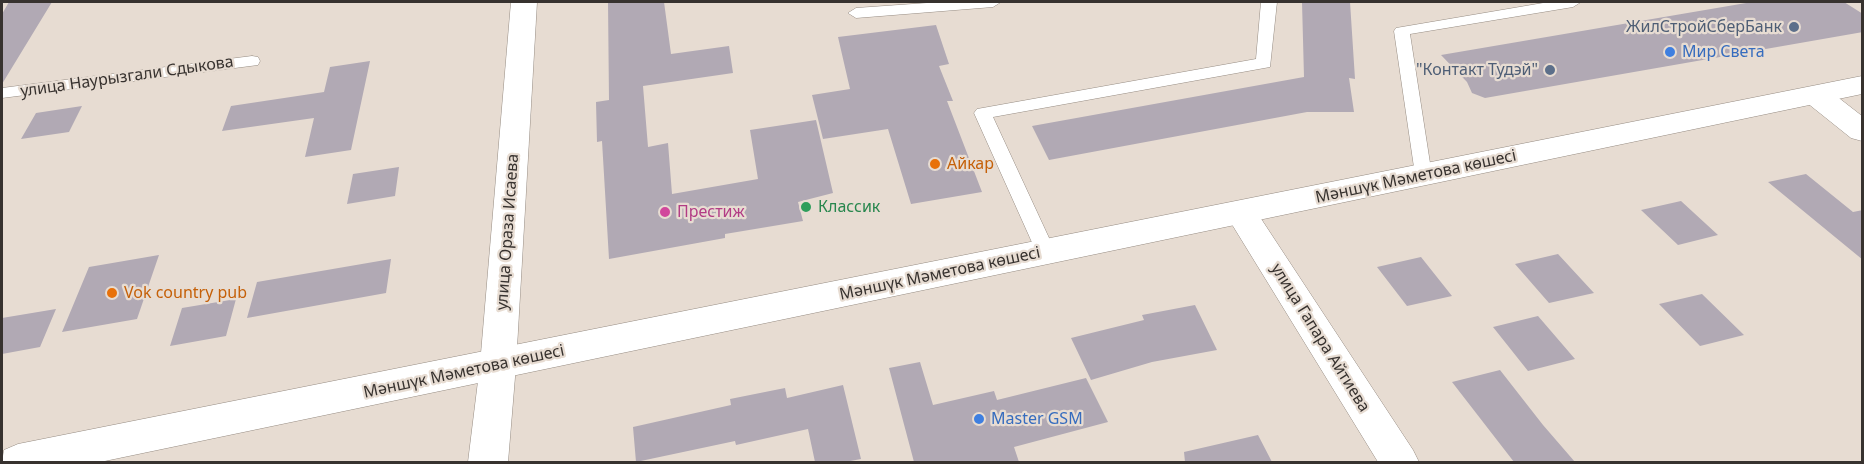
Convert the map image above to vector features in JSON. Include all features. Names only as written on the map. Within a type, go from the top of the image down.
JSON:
[{"type":"main road","name":"улица Ораза Исаева","points":[[488,462],[498,365],[524,2]]},
{"type":"main road","name":"Мәншүк Мәметова көшесі","points":[[18,462],[1863,86]]},
{"type":"main road","points":[[1816,95],[1863,131]]},
{"type":"main road","name":"улица Гапара Айтиева","points":[[1241,213],[1399,462]]},
{"type":"lane","points":[[856,13],[993,2]]},
{"type":"lane","points":[[1046,253],[982,113],[1264,63],[1269,2]]},
{"type":"lane","points":[[1424,176],[1402,31],[1573,2]]},
{"type":"lane","name":"улица Наурызгали Сдыкова","points":[[2,93],[252,61]]},
{"type":"building","points":[[9,2],[52,2],[2,84],[2,14]]},
{"type":"building","points":[[608,2],[664,2],[671,54],[729,46],[733,73],[643,86],[648,147],[668,143],[672,194],[758,179],[750,130],[816,120],[833,193],[798,202],[803,221],[725,234],[725,238],[609,259],[602,141],[597,142],[596,102],[609,100]]},
{"type":"building","points":[[1302,2],[1350,2],[1355,79],[1349,78],[1354,112],[1307,112],[1049,160],[1032,126],[1304,77]]},
{"type":"building","points":[[1752,2],[1844,2],[1863,14],[1863,32],[1485,98],[1472,93],[1467,82],[1441,55]]},
{"type":"building","points":[[936,25],[949,64],[939,66],[953,101],[947,101],[982,192],[911,204],[888,129],[823,139],[812,95],[850,89],[838,37]]},
{"type":"building","points":[[370,61],[351,150],[305,157],[314,118],[222,131],[231,106],[324,92],[330,67]]},
{"type":"building","points":[[82,106],[69,132],[21,139],[36,113]]},
{"type":"building","points":[[399,167],[395,196],[347,204],[353,174]]},
{"type":"building","points":[[1806,174],[1853,212],[1863,210],[1863,260],[1768,182]]},
{"type":"building","points":[[1681,201],[1718,235],[1678,245],[1641,210]]},
{"type":"building","points":[[1558,254],[1594,293],[1549,303],[1515,264]]},
{"type":"building","name":"Vok country pub","points":[[159,255],[137,319],[62,332],[89,267]]},
{"type":"building","points":[[1421,257],[1452,296],[1407,306],[1377,267]]},
{"type":"building","points":[[391,259],[386,293],[247,318],[257,282]]},
{"type":"building","points":[[1702,294],[1744,335],[1700,346],[1659,304]]},
{"type":"building","points":[[236,299],[226,336],[170,346],[182,308]]},
{"type":"building","points":[[1195,305],[1217,350],[1152,362],[1091,380],[1071,338],[1144,320],[1142,315]]},
{"type":"building","points":[[56,309],[40,347],[2,354],[2,318]]},
{"type":"building","points":[[1538,316],[1575,359],[1528,371],[1493,327]]},
{"type":"building","points":[[920,362],[933,405],[994,391],[997,400],[1086,378],[1108,422],[1014,447],[1019,462],[914,462],[889,368]]},
{"type":"building","points":[[1500,370],[1575,462],[1514,462],[1452,382]]},
{"type":"building","points":[[843,385],[861,459],[845,462],[815,462],[808,429],[736,445],[735,441],[636,462],[633,427],[731,405],[730,399],[785,388],[787,398]]},
{"type":"building","points":[[1258,435],[1272,462],[1185,462],[1184,452]]},
{"type":"place","name":"ЖилСтройСберБанк","points":[[1794,27]]},
{"type":"place","name":"Мир Света","points":[[1670,52]]},
{"type":"place","name":"\"Контакт Тудэй\"","points":[[1550,70]]},
{"type":"place","name":"Айкар","points":[[935,164]]},
{"type":"place","name":"Классик","points":[[806,207]]},
{"type":"place","name":"Престиж","points":[[665,212]]},
{"type":"place","name":"Vok country pub","points":[[112,293]]},
{"type":"place","name":"Master GSM","points":[[979,419]]}]
